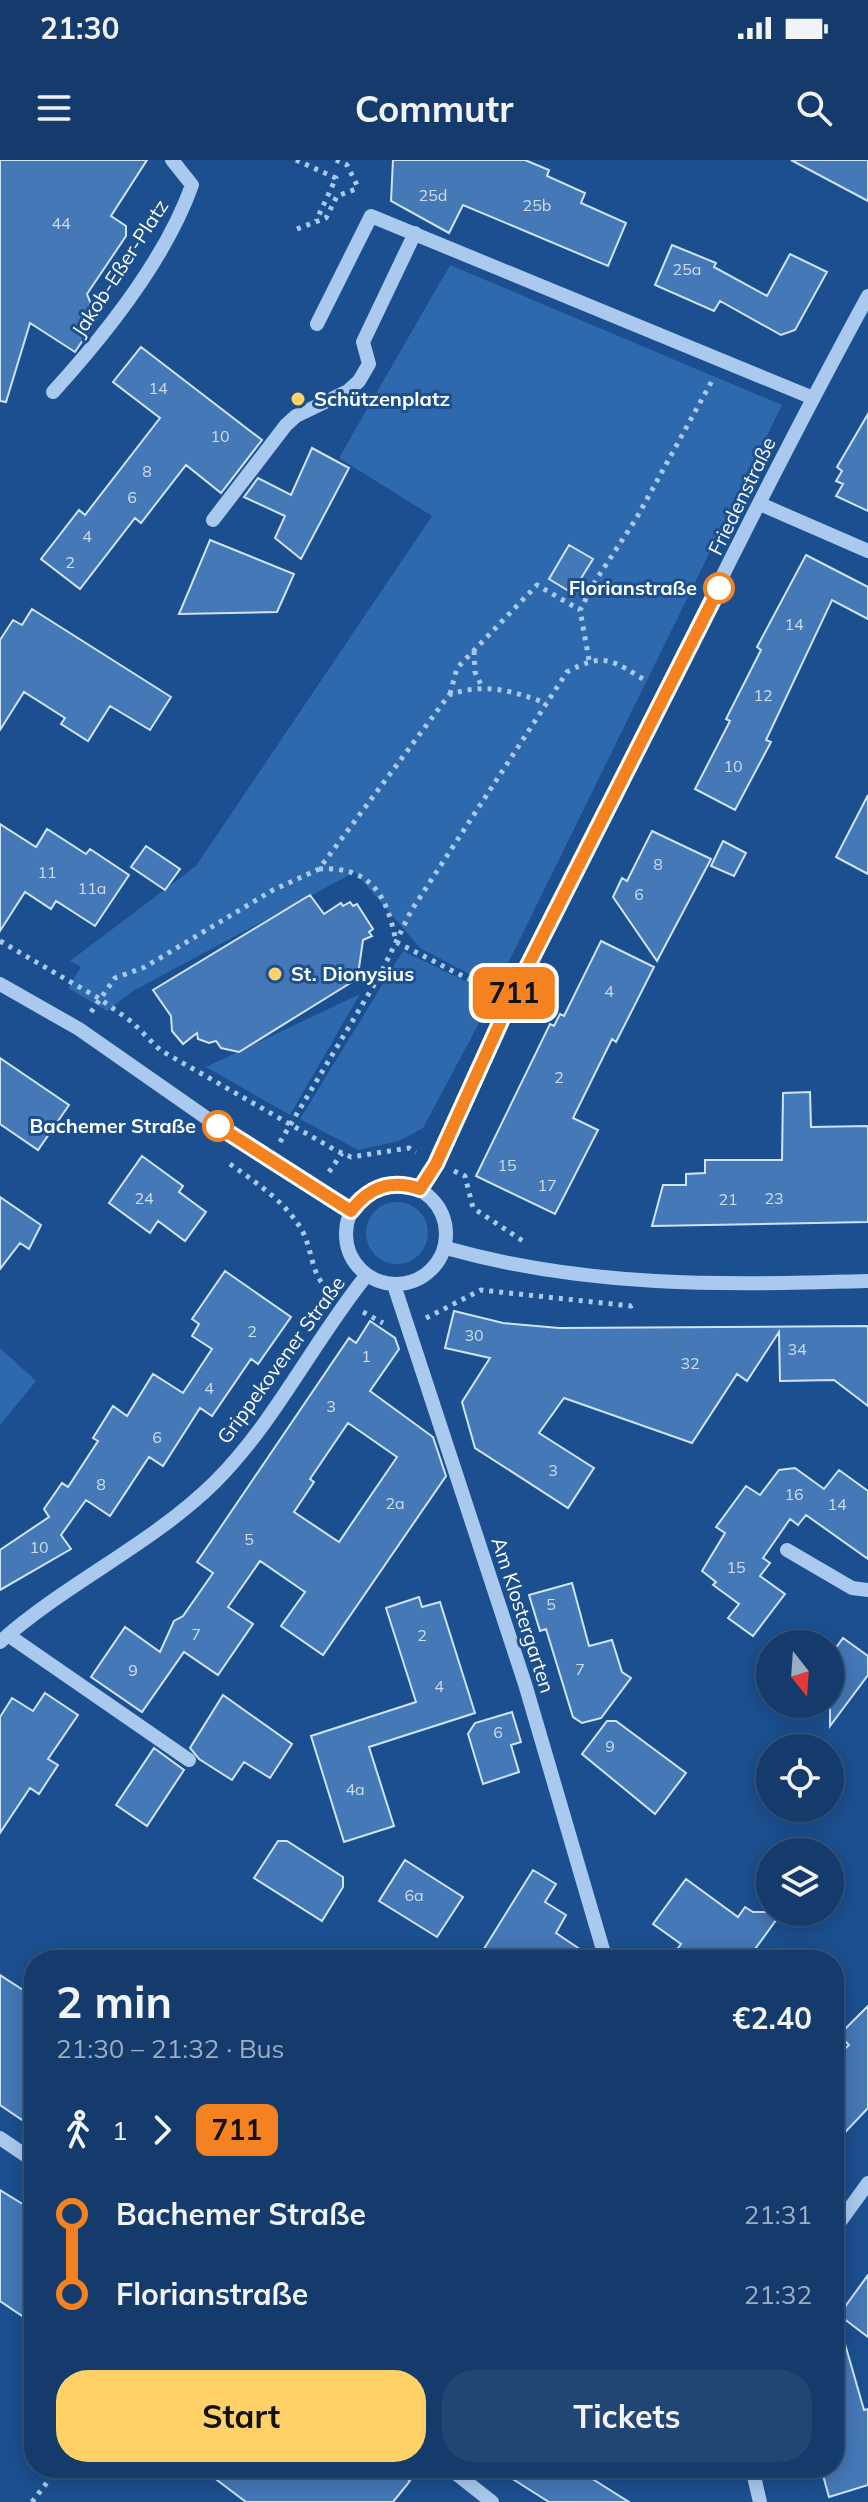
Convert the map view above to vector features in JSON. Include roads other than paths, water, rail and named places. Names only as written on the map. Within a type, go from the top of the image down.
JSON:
[{"type":"street","name":"Jakob-Eßer-Platz","points":[[53,392],[87,355],[181,215],[192,185],[172,160]]},
{"type":"street","points":[[317,324],[371,216],[813,398]]},
{"type":"street","points":[[213,520],[296,416],[359,381],[369,364],[363,342],[415,233]]},
{"type":"street","name":"Friedenstraße","points":[[420,1189],[436,1164],[510,1001],[813,398],[868,296]]},
{"type":"street","points":[[760,504],[868,551]]},
{"type":"street","points":[[0,984],[79,1029],[351,1211]]},
{"type":"street","points":[[403,1183],[420,1189],[436,1202],[445,1217],[446,1248],[430,1272],[411,1283],[394,1285],[366,1276],[347,1247],[347,1222],[351,1211],[362,1196],[377,1187],[403,1183]]},
{"type":"street","points":[[446,1248],[569,1276],[710,1285],[868,1281]]},
{"type":"street","name":"Grippekovener Straße","points":[[4,1638],[25,1619],[149,1535],[214,1482],[262,1425],[366,1276]]},
{"type":"street","name":"Am Klostergarten","points":[[394,1285],[525,1684],[603,1950]]},
{"type":"street","points":[[787,1550],[852,1588],[868,1590]]},
{"type":"street","points":[[4,1638],[189,1760]]},
{"type":"street","points":[[0,2138],[24,2154]]},
{"type":"street","points":[[844,2216],[868,2183]]},
{"type":"street","points":[[462,2478],[492,2502]]},
{"type":"street","points":[[754,2478],[760,2502]]},
{"type":"place","name":"Schützenplatz","points":[[298,399]]},
{"type":"place","name":"Florianstraße","points":[[719,588]]},
{"type":"place","name":"St. Dionysius","points":[[275,974]]},
{"type":"place","name":"Bachemer Straße","points":[[218,1126]]}]
